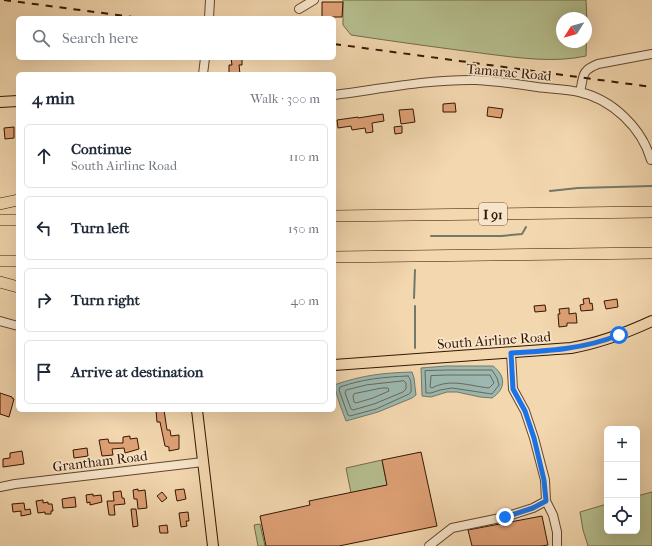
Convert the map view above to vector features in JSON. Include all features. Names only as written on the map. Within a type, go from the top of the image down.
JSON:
[{"type":"highway","points":[[0,204],[16,200]]},
{"type":"highway","name":"I 91","points":[[336,216],[652,212]]},
{"type":"highway","points":[[0,220],[16,220]]},
{"type":"highway","points":[[336,257],[652,253]]},
{"type":"highway","points":[[0,261],[16,261]]},
{"type":"highway","points":[[0,282],[16,286]]},
{"type":"main road","points":[[0,102],[16,101]]},
{"type":"main road","name":"South Airline Road","points":[[336,365],[557,350],[592,344],[614,338],[652,321]]},
{"type":"main road","points":[[197,412],[213,546]]},
{"type":"street","points":[[208,16],[210,0]]},
{"type":"street","points":[[300,9],[314,0]]},
{"type":"street","points":[[580,92],[584,73],[590,68],[598,64],[652,54]]},
{"type":"street","points":[[203,72],[205,60]]},
{"type":"street","name":"Tamarac Road","points":[[336,95],[432,82],[476,80],[580,92],[600,100],[626,118],[643,139],[651,160]]},
{"type":"street","points":[[0,322],[16,326]]},
{"type":"street","points":[[511,353],[513,389],[525,411],[534,438],[544,480],[546,501],[553,515],[557,532],[557,546]]},
{"type":"street","name":"Grantham Road","points":[[0,488],[16,484],[203,462]]},
{"type":"street","points":[[429,546],[452,528],[505,517],[533,508],[546,501]]},
{"type":"green space","points":[[343,0],[586,0],[587,12],[556,12],[556,48],[586,48],[586,56],[574,58],[525,58],[351,35],[343,25]]},
{"type":"green space","points":[[382,460],[387,485],[351,493],[346,468]]},
{"type":"green space","points":[[652,492],[652,546],[588,546],[583,530],[580,512],[604,505],[604,534],[640,534],[640,495]]},
{"type":"green space","points":[[260,524],[265,546],[258,546],[254,525]]},
{"type":"water","points":[[446,366],[493,366],[502,378],[502,387],[500,391],[492,398],[457,392],[447,392],[431,397],[422,396],[421,368]]},
{"type":"water","points":[[412,372],[416,395],[378,412],[346,421],[336,392],[336,384],[373,375]]},
{"type":"building","points":[[322,2],[343,2],[342,17],[322,16]]},
{"type":"building","points":[[231,60],[242,60],[242,65],[239,65],[240,72],[229,72],[229,65],[232,65]]},
{"type":"building","points":[[455,103],[456,112],[443,112],[443,104]]},
{"type":"building","points":[[488,107],[503,109],[501,118],[487,116]]},
{"type":"building","points":[[413,109],[415,122],[401,124],[399,110]]},
{"type":"building","points":[[383,114],[384,121],[372,123],[373,132],[366,133],[365,128],[352,130],[351,126],[338,128],[337,120]]},
{"type":"building","points":[[402,126],[402,133],[395,134],[394,127]]},
{"type":"building","points":[[14,127],[14,138],[5,139],[4,128]]},
{"type":"building","points":[[589,298],[590,304],[592,303],[593,310],[581,311],[580,305],[584,304],[583,299]]},
{"type":"building","points":[[617,299],[618,307],[606,309],[604,301]]},
{"type":"building","points":[[545,305],[546,311],[535,312],[534,306]]},
{"type":"building","points":[[569,308],[569,314],[576,313],[577,323],[567,323],[567,326],[559,327],[559,309]]},
{"type":"building","points":[[0,393],[14,399],[9,417],[0,414]]},
{"type":"building","points":[[156,412],[164,412],[167,430],[170,430],[171,436],[179,435],[179,449],[169,451],[169,447],[165,446],[160,422],[157,422]]},
{"type":"building","points":[[130,436],[130,439],[137,438],[139,449],[125,453],[124,448],[112,449],[113,455],[102,456],[99,440],[108,439],[109,443],[123,443],[123,437]]},
{"type":"building","points":[[87,448],[88,456],[74,458],[73,450]]},
{"type":"building","points":[[22,451],[24,464],[3,467],[3,459],[10,458],[10,453]]},
{"type":"building","points":[[421,452],[437,526],[339,546],[266,546],[260,516],[310,505],[309,501],[387,485],[382,460]]},
{"type":"building","points":[[138,489],[138,491],[145,490],[147,508],[138,509],[137,499],[134,499],[133,490]]},
{"type":"building","points":[[184,489],[186,499],[177,501],[175,490]]},
{"type":"building","points":[[121,491],[125,504],[114,505],[115,515],[109,515],[107,501],[114,501],[113,492]]},
{"type":"building","points":[[162,492],[167,498],[162,502],[157,496]]},
{"type":"building","points":[[93,494],[93,496],[101,495],[102,502],[90,505],[90,502],[87,503],[86,495]]},
{"type":"building","points":[[75,497],[76,507],[63,508],[62,499]]},
{"type":"building","points":[[43,500],[43,503],[48,502],[48,504],[52,504],[53,511],[51,511],[51,514],[45,514],[45,512],[38,513],[36,501]]},
{"type":"building","points":[[24,503],[25,510],[30,509],[31,514],[21,516],[21,511],[13,512],[12,504]]},
{"type":"building","points":[[131,509],[136,509],[138,526],[133,527]]},
{"type":"building","points":[[188,512],[189,521],[186,521],[187,526],[181,527],[179,513]]},
{"type":"building","points":[[542,516],[548,545],[472,546],[468,530]]},
{"type":"building","points":[[167,525],[168,533],[160,533],[159,526]]},
{"type":"waterway","points":[[550,191],[578,188],[652,186]]},
{"type":"waterway","points":[[431,236],[501,236],[522,234],[526,227]]},
{"type":"waterway","points":[[414,298],[415,270]]},
{"type":"waterway","points":[[415,306],[415,348]]},
{"type":"railway","points":[[4,0],[125,16]]},
{"type":"railway","points":[[336,44],[652,87]]},
{"type":"route","points":[[505,517],[533,508],[546,501],[544,480],[534,438],[525,411],[513,389],[511,353],[571,348],[608,340],[619,335]]}]
